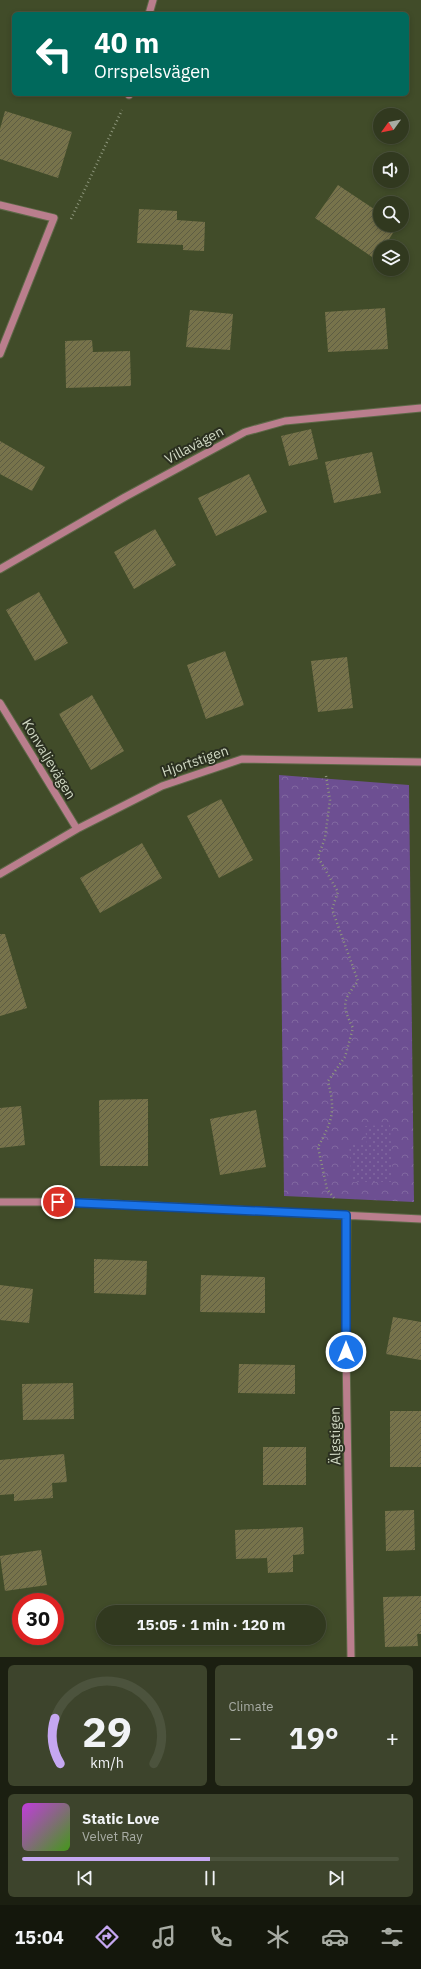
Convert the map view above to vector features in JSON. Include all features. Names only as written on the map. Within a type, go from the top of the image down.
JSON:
[{"type":"street","points":[[150,12],[153,0]]},
{"type":"street","points":[[0,205],[54,218],[0,354]]},
{"type":"street","name":"Villavägen","points":[[0,569],[125,497],[245,432],[285,422],[421,408]]},
{"type":"street","name":"Konvaljevägen","points":[[0,703],[77,829]]},
{"type":"street","name":"Hjortstigen","points":[[0,874],[77,829],[162,786],[242,759],[421,762]]},
{"type":"street","points":[[0,1202],[72,1202],[421,1219]]},
{"type":"street","name":"Älgstigen","points":[[346,1215],[346,1352],[351,1657]]},
{"type":"path","points":[[54,218],[70,222],[128,96]]},
{"type":"path","points":[[323,760],[330,800],[324,838],[318,857],[338,892],[332,910],[358,980],[346,996],[345,1012],[353,1028],[345,1057],[328,1081],[332,1098],[331,1123],[318,1147],[326,1189],[346,1215]]},
{"type":"green space","points":[[279,775],[409,785],[414,1202],[284,1196]]},
{"type":"green space","points":[[390,1125],[393,1182],[352,1182],[349,1145],[367,1145],[365,1126]]},
{"type":"building","points":[[5,111],[72,132],[58,178],[0,159],[0,129]]},
{"type":"building","points":[[338,185],[373,208],[373,232],[394,232],[388,240],[373,240],[373,258],[315,218]]},
{"type":"building","points":[[139,209],[177,211],[177,220],[205,222],[204,251],[183,250],[183,245],[137,243]]},
{"type":"building","points":[[385,308],[388,349],[328,352],[325,312]]},
{"type":"building","points":[[190,310],[233,314],[230,350],[186,347]]},
{"type":"building","points":[[92,340],[93,352],[130,351],[131,386],[66,388],[65,341]]},
{"type":"building","points":[[311,429],[318,459],[289,466],[281,436]]},
{"type":"building","points":[[0,441],[45,467],[32,491],[0,474]]},
{"type":"building","points":[[372,452],[381,493],[334,503],[325,462]]},
{"type":"building","points":[[249,474],[267,512],[216,536],[198,498]]},
{"type":"building","points":[[155,529],[176,565],[134,589],[114,552]]},
{"type":"building","points":[[39,592],[68,643],[35,661],[6,610]]},
{"type":"building","points":[[225,651],[244,705],[206,719],[187,665]]},
{"type":"building","points":[[347,657],[353,708],[318,712],[311,661]]},
{"type":"building","points":[[92,695],[124,751],[91,770],[59,714]]},
{"type":"building","points":[[221,799],[253,860],[219,878],[187,816]]},
{"type":"building","points":[[142,843],[162,878],[100,913],[80,878]]},
{"type":"building","points":[[0,934],[5,934],[27,1008],[0,1016]]},
{"type":"building","points":[[148,1099],[148,1166],[100,1166],[99,1100]]},
{"type":"building","points":[[21,1106],[25,1145],[0,1148],[0,1108]]},
{"type":"building","points":[[256,1110],[266,1167],[220,1175],[210,1119]]},
{"type":"building","points":[[94,1259],[147,1261],[146,1295],[94,1293]]},
{"type":"building","points":[[201,1275],[265,1277],[265,1313],[200,1312]]},
{"type":"building","points":[[0,1285],[33,1289],[29,1323],[0,1320]]},
{"type":"building","points":[[393,1317],[421,1322],[421,1360],[386,1354]]},
{"type":"building","points":[[239,1364],[295,1365],[295,1394],[238,1393]]},
{"type":"building","points":[[73,1383],[74,1419],[23,1420],[22,1384]]},
{"type":"building","points":[[390,1411],[421,1411],[421,1467],[390,1467]]},
{"type":"building","points":[[263,1447],[306,1447],[306,1485],[263,1485]]},
{"type":"building","points":[[64,1454],[67,1482],[52,1483],[53,1498],[14,1501],[14,1494],[0,1495],[0,1460]]},
{"type":"building","points":[[414,1510],[415,1550],[386,1551],[385,1511]]},
{"type":"building","points":[[303,1527],[304,1554],[293,1555],[293,1572],[268,1573],[267,1558],[236,1559],[235,1530]]},
{"type":"building","points":[[41,1550],[47,1585],[5,1591],[0,1556]]},
{"type":"building","points":[[421,1596],[421,1634],[417,1634],[418,1646],[385,1647],[383,1597]]},
{"type":"route","points":[[58,1202],[346,1215],[346,1352]]}]
